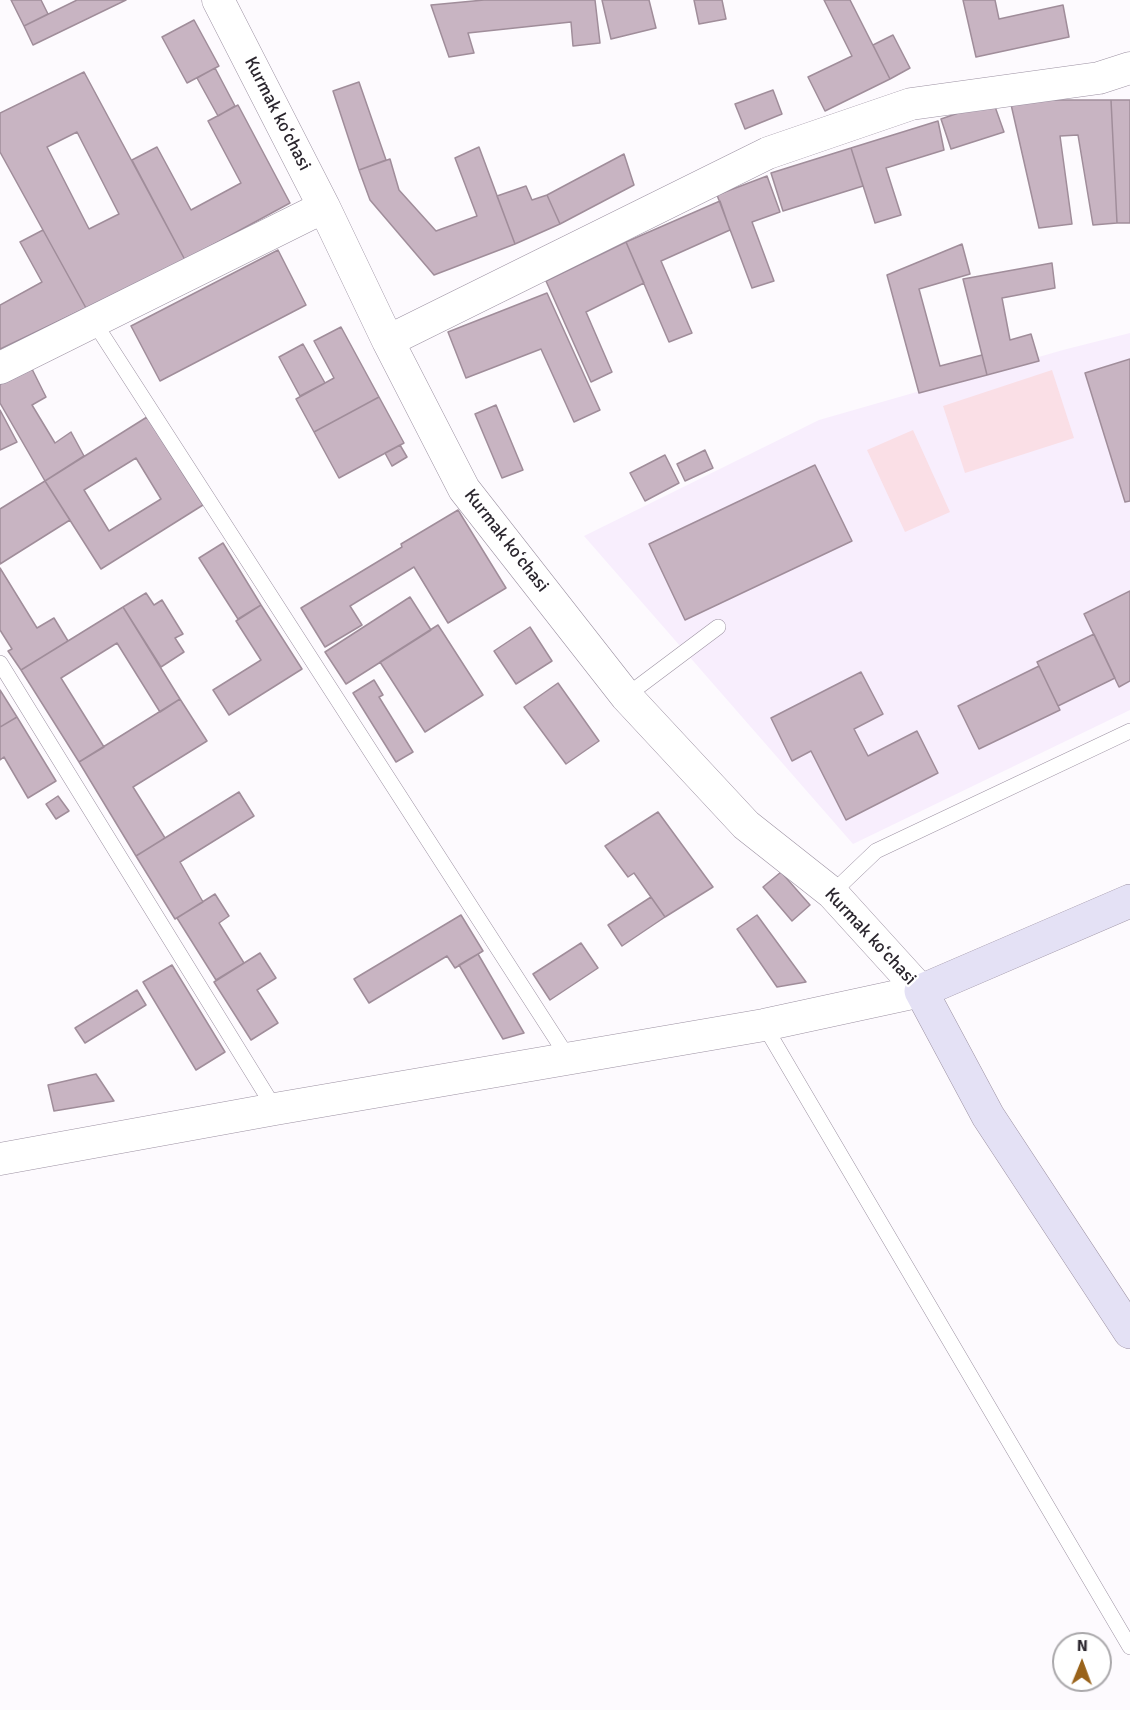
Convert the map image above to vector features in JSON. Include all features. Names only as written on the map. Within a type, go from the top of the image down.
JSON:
[{"type":"main road","points":[[1130,901],[921,991],[988,1116],[1130,1332]]},
{"type":"street","name":"Kurmak koʻchasi","points":[[218,0],[464,489],[626,696],[746,825],[832,893],[921,991]]},
{"type":"street","points":[[388,341],[768,153],[911,104],[1099,78],[1130,69]]},
{"type":"street","points":[[0,368],[324,207]]},
{"type":"street","points":[[0,1160],[275,1109],[764,1025],[921,991]]},
{"type":"lane","points":[[94,322],[569,1059]]},
{"type":"lane","points":[[626,696],[718,627]]},
{"type":"lane","points":[[0,663],[275,1109]]},
{"type":"lane","points":[[832,893],[876,851],[1130,731]]},
{"type":"lane","points":[[764,1025],[1130,1647]]},
{"type":"shaded area","points":[[1130,333],[1130,710],[853,844],[584,536],[819,420]]},
{"type":"shaded area","points":[[1052,370],[1074,438],[965,473],[943,406]]},
{"type":"shaded area","points":[[913,430],[950,512],[905,532],[867,450]]},
{"type":"building","points":[[11,0],[41,0],[48,14],[24,26]]},
{"type":"building","points":[[77,0],[126,0],[33,45],[24,26]]},
{"type":"building","points":[[484,0],[595,0],[600,43],[573,46],[571,22],[468,33],[474,53],[449,57],[431,5]]},
{"type":"building","points":[[602,0],[649,0],[656,28],[611,39]]},
{"type":"building","points":[[694,0],[722,0],[726,19],[699,24]]},
{"type":"building","points":[[824,0],[850,0],[890,79],[825,111],[808,77],[852,56]]},
{"type":"building","points":[[963,0],[995,0],[999,19],[1063,5],[1069,37],[976,57]]},
{"type":"building","points":[[194,20],[219,66],[187,83],[162,37]]},
{"type":"building","points":[[893,35],[910,68],[890,79],[873,45]]},
{"type":"building","points":[[215,68],[235,106],[218,116],[197,78]]},
{"type":"building","points":[[84,72],[185,260],[86,308],[0,152],[0,113]],"holes":[[[77,132],[119,214],[89,229],[47,147]]]},
{"type":"building","points":[[359,82],[386,160],[359,170],[333,91]]},
{"type":"building","points":[[773,90],[782,114],[745,129],[735,104]]},
{"type":"building","points":[[1010,100],[1111,100],[1117,223],[1093,225],[1078,135],[1060,136],[1072,224],[1039,228]]},
{"type":"building","points":[[1111,100],[1130,100],[1130,223],[1117,223]]},
{"type":"building","points":[[993,101],[1004,132],[951,149],[941,119]]},
{"type":"building","points":[[238,105],[290,203],[185,260],[132,160],[157,147],[191,210],[241,183],[208,121]]},
{"type":"building","points":[[938,121],[944,150],[886,168],[901,215],[875,223],[851,148]]},
{"type":"building","points":[[479,147],[515,244],[434,275],[370,200],[359,170],[390,159],[399,190],[436,231],[477,216],[455,158]]},
{"type":"building","points":[[851,148],[863,186],[783,211],[771,173]]},
{"type":"building","points":[[624,154],[634,185],[560,224],[547,195]]},
{"type":"building","points":[[767,176],[780,212],[752,222],[774,281],[752,288],[717,195]]},
{"type":"building","points":[[526,186],[532,200],[547,195],[560,224],[515,244],[497,196]]},
{"type":"building","points":[[720,201],[730,230],[661,261],[692,333],[669,342],[626,242]]},
{"type":"building","points":[[43,230],[86,308],[0,349],[0,305],[42,282],[20,242]]},
{"type":"building","points":[[626,242],[644,283],[586,312],[612,372],[591,382],[546,281]]},
{"type":"building","points":[[962,244],[970,274],[919,289],[940,366],[982,355],[987,375],[919,393],[887,275]]},
{"type":"building","points":[[278,250],[306,305],[160,381],[131,326]]},
{"type":"building","points":[[1052,263],[1055,288],[1002,298],[1010,340],[1031,334],[1039,361],[987,375],[963,279]]},
{"type":"building","points":[[547,293],[600,410],[574,422],[541,349],[466,378],[448,332]]},
{"type":"building","points":[[341,327],[379,397],[314,432],[296,399],[334,378],[314,341]]},
{"type":"building","points":[[303,344],[325,383],[300,396],[279,357]]},
{"type":"building","points":[[1130,359],[1130,501],[1125,502],[1085,373]]},
{"type":"building","points":[[32,369],[46,397],[32,405],[55,443],[71,432],[84,456],[45,481],[0,403],[0,384]]},
{"type":"building","points":[[379,397],[404,443],[339,478],[314,432]]},
{"type":"building","points":[[496,405],[523,470],[502,478],[475,414]]},
{"type":"building","points":[[0,410],[17,442],[0,450]]},
{"type":"building","points":[[147,417],[203,505],[101,569],[45,481]],"holes":[[[136,458],[161,499],[109,531],[84,490]]]},
{"type":"building","points":[[400,445],[407,457],[392,466],[385,453]]},
{"type":"building","points":[[705,450],[713,468],[685,481],[677,464]]},
{"type":"building","points":[[665,455],[679,483],[645,501],[630,473]]},
{"type":"building","points":[[815,465],[852,541],[685,620],[649,544]]},
{"type":"building","points":[[45,481],[70,520],[0,564],[0,509]]},
{"type":"building","points":[[458,510],[506,588],[448,623],[414,567],[350,606],[362,625],[325,647],[301,608]]},
{"type":"building","points":[[223,543],[261,605],[238,619],[199,558]]},
{"type":"building","points":[[0,568],[37,628],[54,618],[68,641],[21,670],[8,651],[12,649],[0,630]]},
{"type":"building","points":[[1130,591],[1130,681],[1119,687],[1084,614]]},
{"type":"building","points":[[146,593],[154,605],[162,600],[183,634],[175,638],[184,652],[161,667],[123,607]]},
{"type":"building","points":[[410,597],[431,630],[346,684],[325,652]]},
{"type":"building","points":[[261,605],[302,669],[229,715],[213,690],[261,660],[236,621]]},
{"type":"building","points":[[123,607],[180,699],[160,712],[117,643],[61,678],[104,747],[79,762],[21,670]]},
{"type":"building","points":[[438,625],[483,695],[425,732],[380,662]]},
{"type":"building","points":[[530,627],[552,661],[516,684],[494,651]]},
{"type":"building","points":[[1094,634],[1115,678],[1058,706],[1037,662]]},
{"type":"building","points":[[1039,666],[1060,710],[979,749],[958,706]]},
{"type":"building","points":[[861,672],[883,714],[854,729],[868,756],[917,731],[938,773],[846,820],[811,751],[792,761],[771,718]]},
{"type":"building","points":[[374,680],[383,695],[379,697],[413,752],[396,762],[353,693]]},
{"type":"building","points":[[558,683],[599,741],[566,764],[524,707]]},
{"type":"building","points":[[0,690],[17,717],[0,727]]},
{"type":"building","points":[[180,699],[207,741],[133,787],[165,838],[136,856],[79,762]]},
{"type":"building","points":[[17,717],[56,781],[28,798],[4,757],[0,760],[0,727]]},
{"type":"building","points":[[239,792],[254,816],[180,862],[203,902],[175,919],[136,856]]},
{"type":"building","points":[[58,796],[69,811],[56,819],[46,804]]},
{"type":"building","points":[[658,812],[713,887],[665,917],[634,873],[628,877],[605,846]]},
{"type":"building","points":[[781,872],[810,905],[792,921],[763,887]]},
{"type":"building","points":[[215,894],[229,916],[219,923],[244,963],[216,980],[177,918]]},
{"type":"building","points":[[651,897],[665,917],[622,946],[608,925]]},
{"type":"building","points":[[461,915],[483,951],[455,968],[447,956],[369,1003],[354,979]]},
{"type":"building","points":[[757,915],[806,982],[777,987],[737,929]]},
{"type":"building","points":[[581,943],[598,968],[550,1000],[533,974]]},
{"type":"building","points":[[260,953],[276,978],[257,990],[278,1023],[251,1040],[214,982]]},
{"type":"building","points":[[478,954],[524,1033],[503,1039],[459,965]]},
{"type":"building","points":[[172,965],[225,1052],[196,1070],[143,982]]},
{"type":"building","points":[[137,990],[146,1005],[85,1043],[75,1028]]},
{"type":"building","points":[[96,1074],[114,1101],[54,1111],[48,1085]]}]
